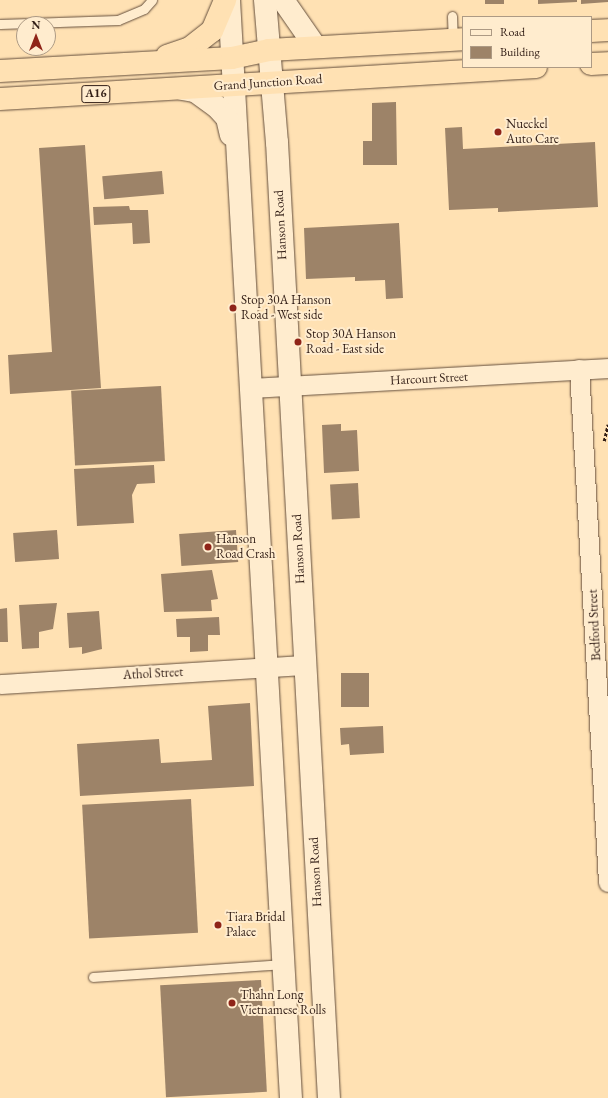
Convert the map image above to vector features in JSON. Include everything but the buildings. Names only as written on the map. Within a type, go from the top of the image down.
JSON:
[{"type":"highway","points":[[145,63],[190,48],[212,31],[225,0]]},
{"type":"highway","points":[[592,31],[608,30]]},
{"type":"highway","name":"Grand Junction Road","points":[[0,71],[232,58],[269,50],[315,46],[458,39]]},
{"type":"highway","points":[[592,64],[608,63]]},
{"type":"highway","name":"Grand Junction Road","points":[[0,100],[520,68]]},
{"type":"main road","points":[[229,0],[292,1098]]},
{"type":"main road","name":"Hanson Road","points":[[264,0],[272,83],[290,387],[329,1098]]},
{"type":"main road","points":[[283,0],[315,46]]},
{"type":"main road","points":[[182,89],[204,95],[223,112],[238,165]]},
{"type":"street","name":"Harcourt Street","points":[[251,388],[608,368]]},
{"type":"street","name":"Bedford Street","points":[[579,370],[608,882]]},
{"type":"street","name":"Athol Street","points":[[0,684],[305,665]]},
{"type":"lane","points":[[0,24],[118,20],[144,10],[152,0]]},
{"type":"lane","points":[[452,16],[458,39]]},
{"type":"lane","points":[[93,977],[284,964]]},
{"type":"path","points":[[603,445],[608,424]]},
{"type":"place","name":"Nueckel Auto Care","points":[[498,132]]},
{"type":"place","name":"Stop 30A Hanson Road - West side","points":[[233,308]]},
{"type":"place","name":"Stop 30A Hanson Road - East side","points":[[298,342]]},
{"type":"place","name":"Hanson Road Crash","points":[[208,547]]},
{"type":"place","name":"Tiara Bridal Palace","points":[[218,925]]},
{"type":"place","name":"Thahn Long Vietnamese Rolls","points":[[232,1003]]}]
